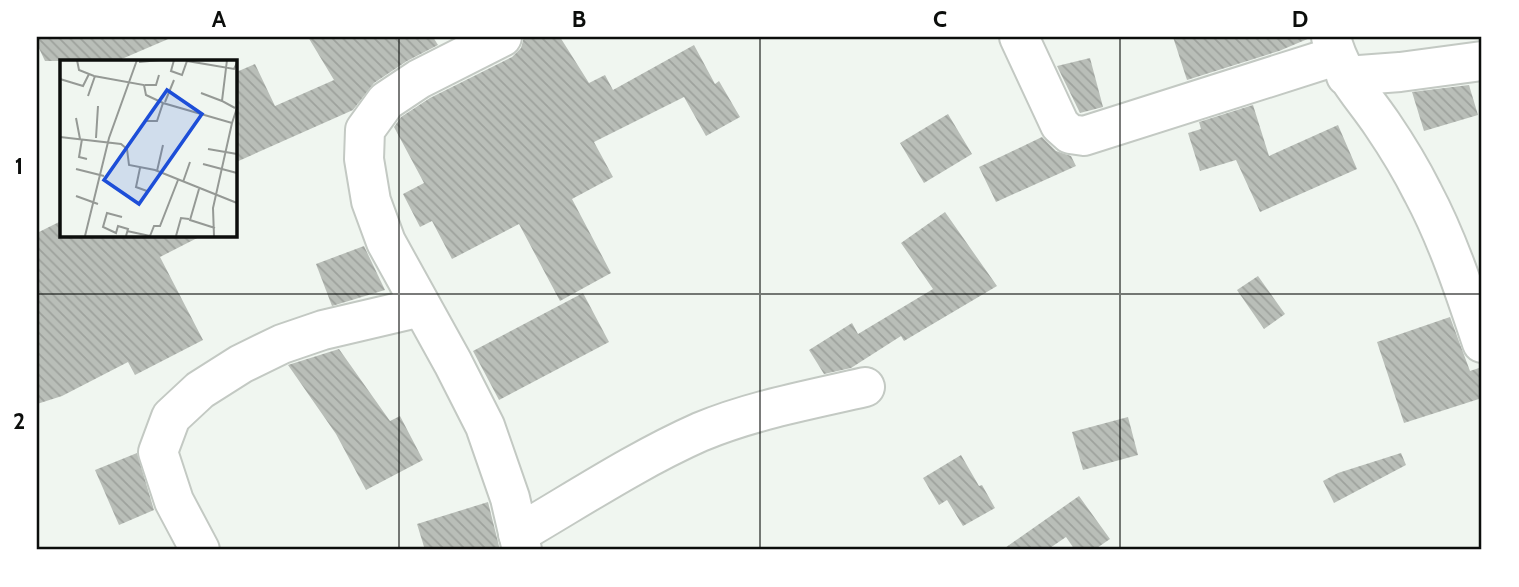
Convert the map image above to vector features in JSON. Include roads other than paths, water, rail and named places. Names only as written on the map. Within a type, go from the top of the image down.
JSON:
[{"type":"street","points":[[502,37],[419,79],[386,101],[365,130],[364,159],[371,201],[386,242],[485,426],[510,498],[520,542],[637,464],[701,432],[762,410],[865,387]]},
{"type":"street","points":[[1018,37],[1060,125],[1070,134],[1084,136],[1337,56],[1400,72],[1482,61]]},
{"type":"street","points":[[1337,56],[1382,123],[1424,194],[1463,284],[1482,343]]},
{"type":"street","points":[[200,550],[174,501],[158,452],[171,417],[201,390],[241,364],[282,344],[323,330],[421,307]]}]
